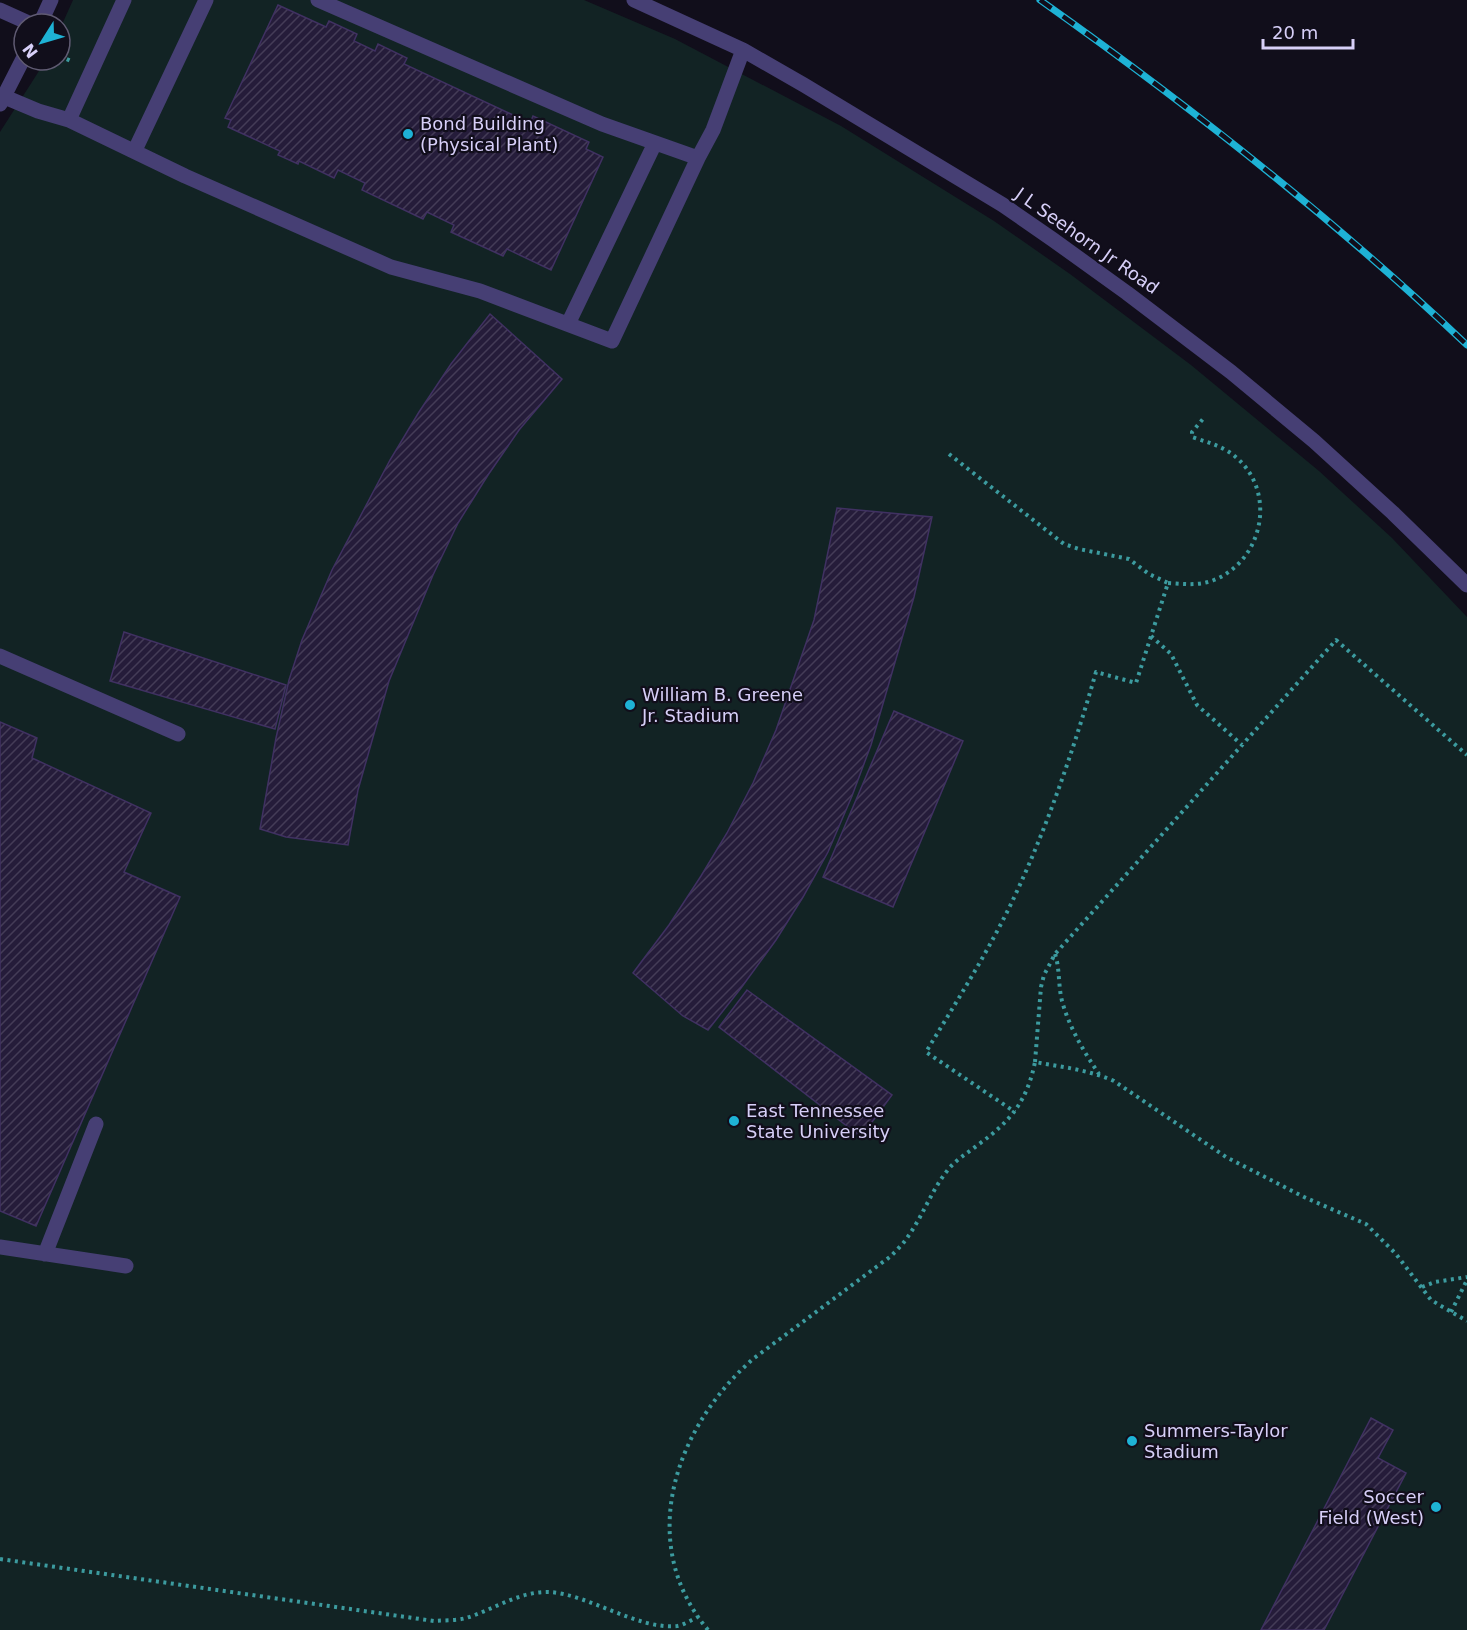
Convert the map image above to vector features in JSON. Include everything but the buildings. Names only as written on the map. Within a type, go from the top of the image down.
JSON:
[{"type":"street","points":[[0,6],[3,0]]},
{"type":"street","points":[[69,120],[124,0]]},
{"type":"street","points":[[135,150],[206,0]]},
{"type":"street","points":[[318,0],[602,124],[698,158]]},
{"type":"street","name":"J L Seehorn Jr Road","points":[[634,0],[743,50],[841,106],[1003,205],[1127,293],[1231,372],[1314,441],[1467,585]]},
{"type":"street","points":[[16,72],[1,99],[69,120],[185,176],[391,267],[480,291],[612,341],[713,130],[743,50]]},
{"type":"street","points":[[568,324],[655,143]]},
{"type":"street","points":[[0,656],[178,734]]},
{"type":"street","points":[[45,1254],[96,1124]]},
{"type":"street","points":[[0,1247],[126,1266]]},
{"type":"path","points":[[949,454],[1064,544],[1128,559],[1149,574],[1168,583],[1201,584],[1232,571],[1248,554],[1259,530],[1260,500],[1247,470],[1239,460],[1223,448],[1192,437],[1192,432],[1203,419]]},
{"type":"path","points":[[1015,1112],[926,1052],[972,978],[1010,907],[1059,790],[1096,672],[1136,683],[1168,583]]},
{"type":"path","points":[[1151,636],[1171,654],[1197,705],[1242,745]]},
{"type":"path","points":[[708,1630],[686,1599],[677,1577],[668,1528],[677,1471],[688,1444],[704,1416],[736,1374],[891,1256],[908,1237],[947,1171],[960,1157],[1007,1122],[1015,1112],[1024,1099],[1031,1082],[1035,1062],[1041,987],[1044,975],[1055,954],[1335,640],[1467,755]]},
{"type":"path","points":[[1055,954],[1059,968],[1062,1002],[1079,1041],[1099,1074]]},
{"type":"path","points":[[1035,1062],[1099,1074],[1137,1095],[1197,1139],[1226,1157],[1304,1197],[1366,1224],[1396,1254],[1437,1304],[1467,1321]]},
{"type":"path","points":[[1422,1287],[1435,1282],[1467,1278]]},
{"type":"path","points":[[1451,1312],[1467,1278]]},
{"type":"path","points":[[0,1559],[434,1621],[463,1620],[509,1600],[547,1592],[565,1595],[651,1624],[678,1626],[698,1617]]},
{"type":"shaded area","name":"East Tennessee State University","points":[[73,0],[584,0],[675,39],[841,126],[994,221],[1070,274],[1191,365],[1319,471],[1392,538],[1467,617],[1467,1630],[0,1630],[0,132],[38,72],[72,72],[72,12],[68,12]]},
{"type":"railway","points":[[1040,0],[1151,81],[1260,165],[1417,298],[1467,345]]},
{"type":"place","name":"Bond Building (Physical Plant)","points":[[408,134]]},
{"type":"place","name":"William B. Greene Jr. Stadium","points":[[630,705]]},
{"type":"place","name":"East Tennessee State University","points":[[734,1121]]},
{"type":"place","name":"Summers-Taylor Stadium","points":[[1132,1441]]},
{"type":"place","name":"Soccer Field (West)","points":[[1436,1507]]}]
